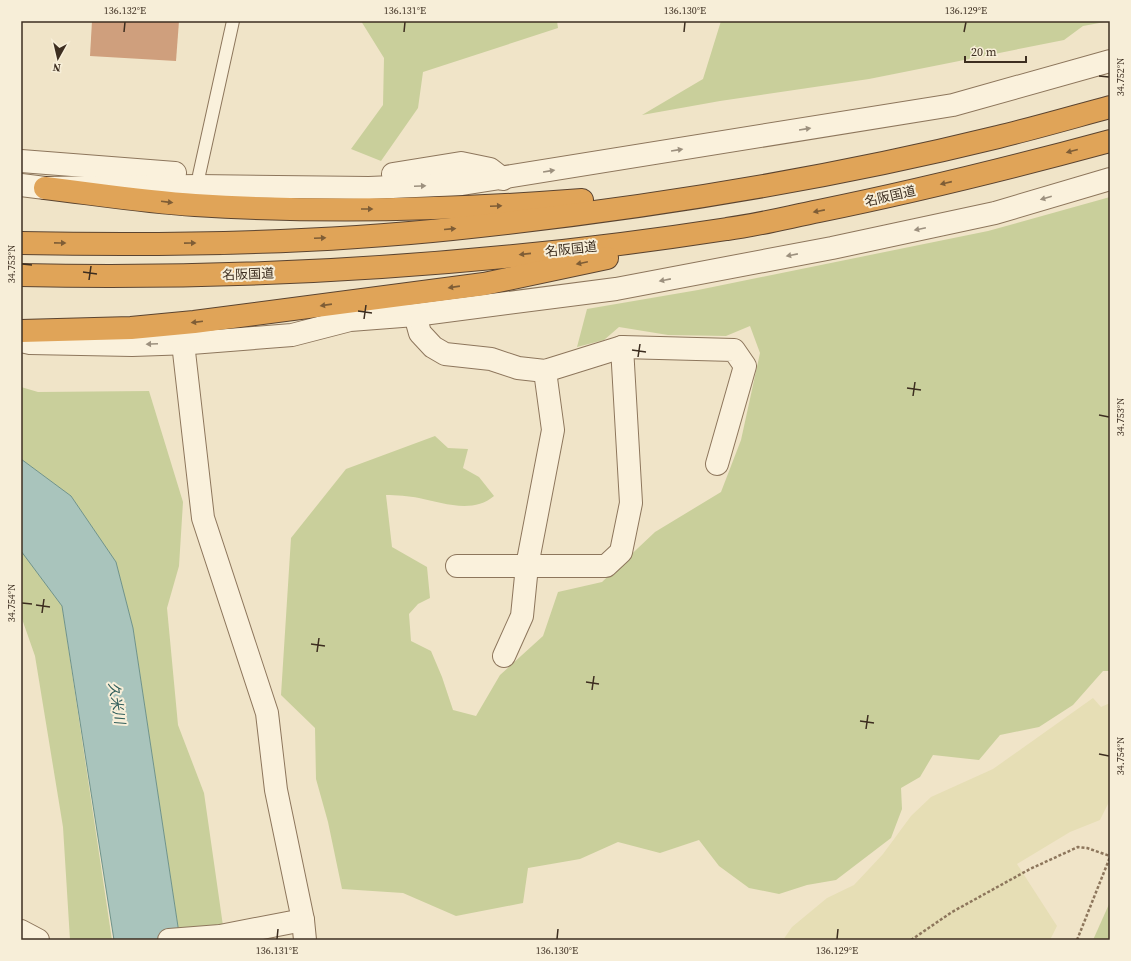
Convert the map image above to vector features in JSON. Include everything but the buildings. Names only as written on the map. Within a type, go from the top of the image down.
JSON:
[{"type":"highway","points":[[21,242],[91,244],[204,243],[323,238],[450,229],[589,213],[723,192],[855,168],[997,137],[1110,107]]},
{"type":"highway","points":[[45,188],[193,205],[283,210],[428,209],[513,205],[606,198],[722,180],[882,152],[997,137]]},
{"type":"highway","name":"名阪国道","points":[[21,275],[206,275],[329,271],[484,259],[587,248],[729,229],[869,201],[1002,170],[1110,141]]},
{"type":"highway","points":[[21,331],[131,328],[194,322],[484,284],[588,262],[729,229]]},
{"type":"street","points":[[21,185],[45,188],[198,186],[369,188],[462,184],[503,179],[953,105],[1110,61]]},
{"type":"street","points":[[21,161],[199,175],[374,176],[413,172],[461,163],[490,169],[503,179]]},
{"type":"street","points":[[21,341],[30,343],[132,345],[187,343],[292,335],[350,320],[415,315],[616,289],[832,248],[995,213],[1110,179]]},
{"type":"street","points":[[415,315],[420,333],[433,347],[445,354],[490,359],[518,368],[545,371],[622,347],[734,350],[745,366],[717,464]]},
{"type":"street","points":[[170,940],[304,930],[276,790],[267,713],[203,518],[187,343]]},
{"type":"street","points":[[457,566],[606,566],[621,552],[631,503],[622,347]]},
{"type":"street","points":[[504,656],[522,616],[527,566],[553,430],[545,371]]},
{"type":"street","points":[[21,931],[38,940]]},
{"type":"lane","points":[[199,175],[233,21]]},
{"type":"path","points":[[911,940],[952,912],[1030,869],[1078,847],[1088,848],[1110,856],[1077,940]]},
{"type":"shaded area","points":[[1093,698],[1101,707],[1110,703],[1110,800],[1100,820],[1070,832],[1017,864],[1057,926],[1050,940],[783,940],[792,927],[827,898],[854,885],[883,854],[911,816],[931,797],[993,769]]},
{"type":"green space","points":[[361,21],[557,21],[558,28],[423,72],[418,108],[381,161],[351,149],[383,105],[384,58]]},
{"type":"green space","points":[[721,21],[1110,21],[1083,26],[1064,40],[869,79],[720,101],[642,115],[703,79]]},
{"type":"green space","points":[[1110,197],[1110,671],[1103,671],[1073,705],[1039,727],[1000,735],[979,760],[933,755],[920,777],[901,788],[902,809],[891,838],[836,880],[807,885],[779,894],[749,888],[719,866],[699,840],[660,853],[618,842],[580,859],[528,868],[523,903],[456,916],[403,893],[342,889],[328,822],[316,779],[315,728],[281,695],[291,538],[346,469],[435,436],[448,448],[468,449],[463,468],[479,477],[494,496],[477,505],[458,506],[419,498],[386,495],[392,547],[427,567],[430,598],[418,604],[409,614],[411,641],[431,651],[442,677],[453,710],[476,716],[500,675],[543,636],[558,592],[602,582],[655,532],[721,492],[741,440],[760,353],[750,326],[726,336],[668,335],[619,327],[604,340],[577,347],[587,309],[698,290],[988,231]]},
{"type":"green space","points":[[21,387],[38,392],[149,391],[183,502],[179,566],[167,608],[178,725],[204,793],[225,940],[180,940],[133,628],[116,562],[71,496],[21,459]]},
{"type":"green space","points":[[21,551],[62,606],[112,940],[70,940],[63,827],[35,656],[21,616]]},
{"type":"green space","points":[[1110,902],[1110,940],[1093,940]]},
{"type":"water","name":"久米川","points":[[21,459],[71,496],[116,562],[133,628],[180,940],[114,940],[62,606],[21,551]]}]
